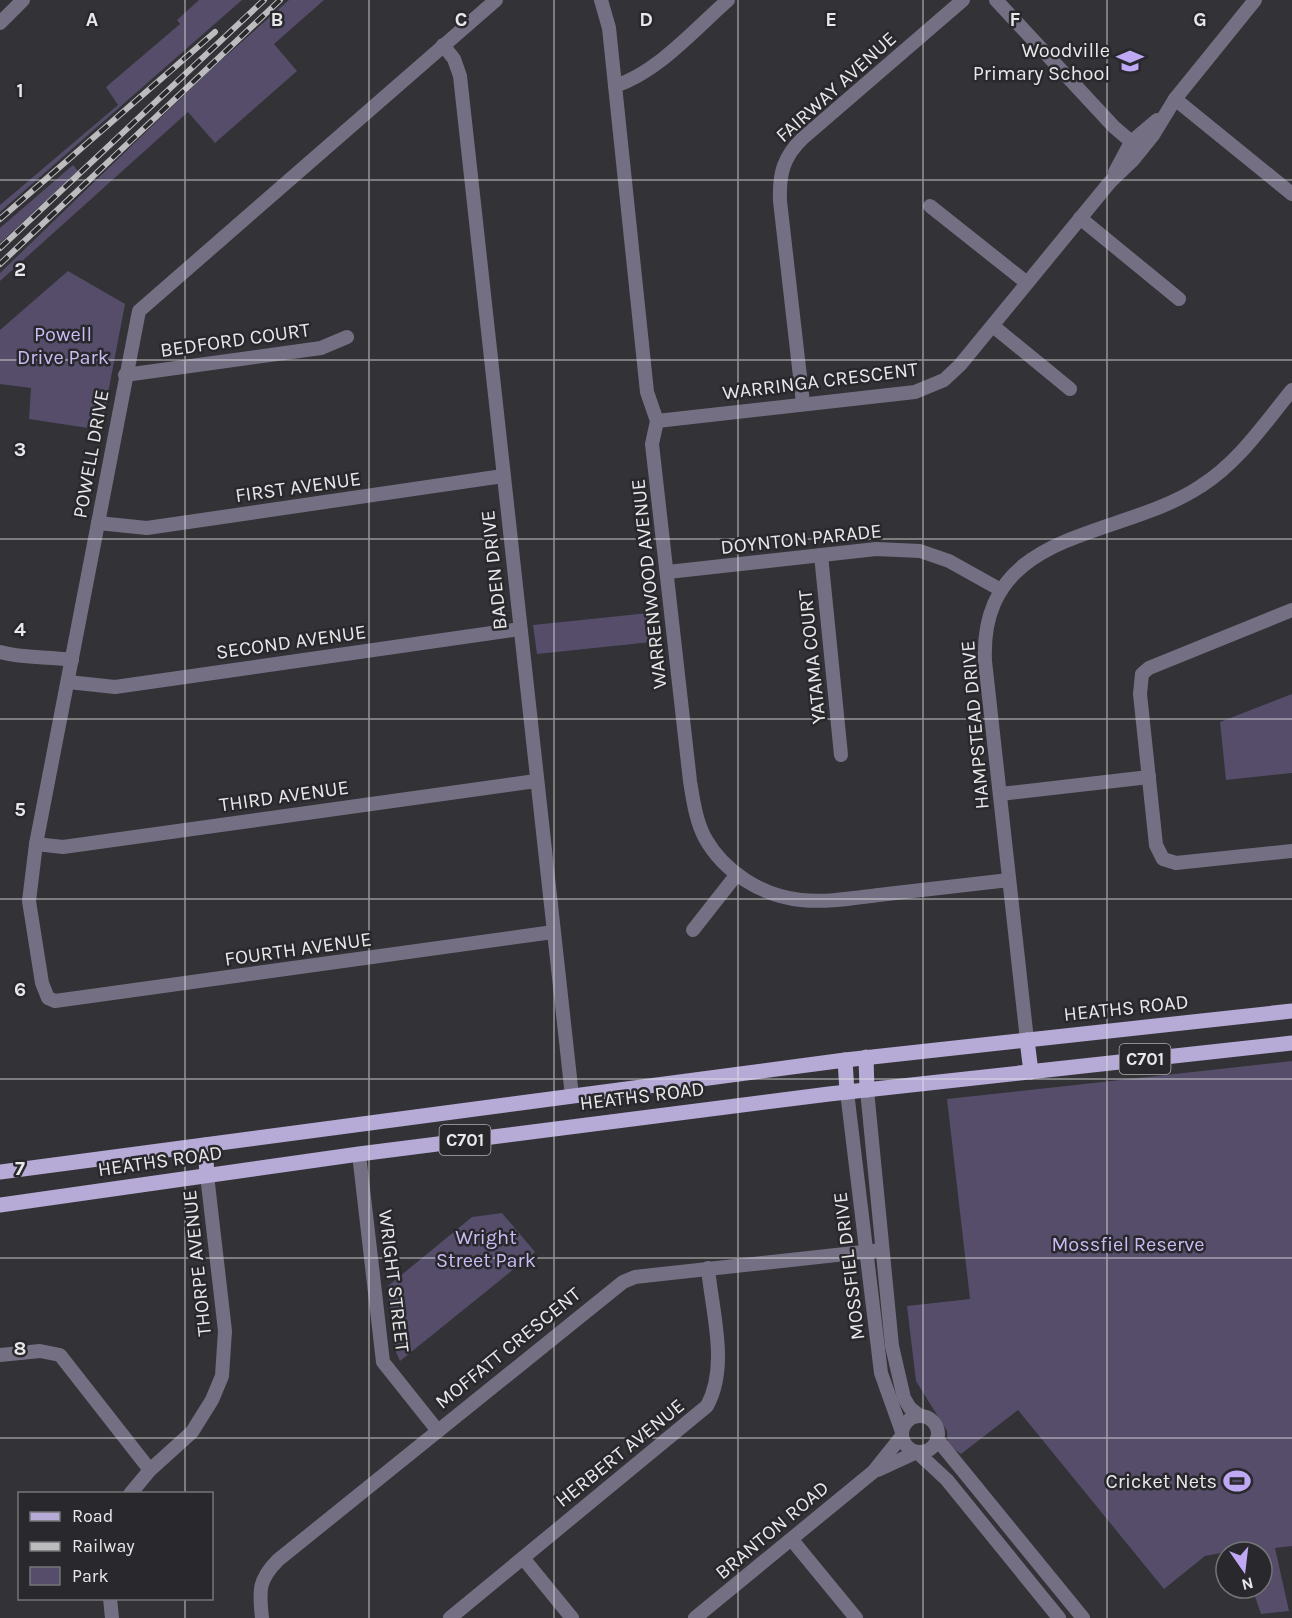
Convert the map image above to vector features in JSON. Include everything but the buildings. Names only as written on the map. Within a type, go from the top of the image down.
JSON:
[{"type":"main road","name":"HEATHS ROAD","points":[[0,1172],[866,1057],[1292,1011]]},
{"type":"main road","points":[[1027,1040],[1031,1072]]},
{"type":"main road","name":"HEATHS ROAD","points":[[0,1205],[359,1154],[847,1092],[1292,1043]]},
{"type":"main road","points":[[866,1057],[867,1090]]},
{"type":"main road","points":[[844,1060],[847,1092]]},
{"type":"main road","points":[[204,1144],[207,1175]]},
{"type":"street","points":[[0,23],[23,0]]},
{"type":"street","name":"POWELL DRIVE","points":[[48,998],[42,983],[29,900],[36,844],[139,311],[496,0]]},
{"type":"street","name":"WARRENWOOD AVENUE","points":[[601,0],[609,28],[647,392],[657,421],[652,444],[690,781],[696,814],[705,837],[719,857],[755,887],[778,896],[802,900],[836,900],[1009,880]]},
{"type":"street","points":[[615,86],[633,80],[648,69],[728,0]]},
{"type":"street","name":"FAIRWAY AVENUE","points":[[803,403],[780,201],[780,178],[784,161],[803,138],[963,0]]},
{"type":"street","points":[[996,0],[1136,146]]},
{"type":"street","name":"WARRINGA CRESCENT","points":[[657,421],[915,392],[932,387],[960,365],[993,326],[1255,0]]},
{"type":"street","name":"BADEN DRIVE","points":[[443,45],[454,59],[460,76],[572,1096]]},
{"type":"street","points":[[1175,99],[1292,194]]},
{"type":"street","points":[[930,206],[1027,283]]},
{"type":"street","points":[[1080,218],[1179,299]]},
{"type":"street","points":[[993,326],[1070,389]]},
{"type":"street","name":"BEDFORD COURT","points":[[125,375],[321,348],[347,337]]},
{"type":"street","name":"HAMPSTEAD DRIVE","points":[[1027,1040],[984,639],[989,615],[1001,590],[1017,570],[1053,546],[1200,488],[1222,471],[1243,450],[1292,390]]},
{"type":"street","name":"FIRST AVENUE","points":[[98,523],[147,528],[503,476]]},
{"type":"street","name":"DOYNTON PARADE","points":[[668,572],[876,549],[920,551],[949,561],[1001,590]]},
{"type":"street","name":"YATAMA COURT","points":[[820,555],[842,755]]},
{"type":"street","points":[[1292,610],[1138,673],[1156,845],[1163,859],[1176,863],[1292,851]]},
{"type":"street","name":"SECOND AVENUE","points":[[0,652],[42,659],[55,658],[70,671],[115,687],[520,629]]},
{"type":"street","points":[[1000,794],[1149,777]]},
{"type":"street","name":"THIRD AVENUE","points":[[36,844],[63,847],[536,781]]},
{"type":"street","points":[[1153,870],[1163,859]]},
{"type":"street","points":[[693,930],[737,874]]},
{"type":"street","name":"FOURTH AVENUE","points":[[48,998],[65,1001],[553,932]]},
{"type":"street","name":"MOSSFIEL DRIVE","points":[[867,1090],[897,1376],[909,1408],[920,1416]]},
{"type":"street","name":"MOSSFIEL DRIVE","points":[[847,1092],[883,1384],[902,1435]]},
{"type":"street","name":"WRIGHT STREET","points":[[359,1154],[383,1362],[438,1431]]},
{"type":"street","name":"THORPE AVENUE","points":[[132,1492],[150,1470],[192,1432],[213,1400],[222,1376],[225,1331],[207,1175]]},
{"type":"street","name":"MOFFATT CRESCENT","points":[[262,1618],[260,1587],[269,1568],[623,1282],[635,1278],[708,1268],[882,1250]]},
{"type":"street","name":"HERBERT AVENUE","points":[[450,1618],[706,1406],[713,1394],[718,1360],[708,1268]]},
{"type":"street","points":[[0,1355],[40,1351],[60,1355],[150,1470]]},
{"type":"street","points":[[1059,1618],[947,1480],[918,1453],[906,1447],[902,1435],[910,1419],[920,1416],[934,1423],[937,1439],[1083,1618]]},
{"type":"street","name":"BRANTON ROAD","points":[[696,1618],[873,1472],[902,1435]]},
{"type":"street","points":[[918,1453],[930,1449],[937,1439]]},
{"type":"street","name":"BRANTON ROAD","points":[[873,1472],[918,1453]]},
{"type":"street","points":[[792,1540],[856,1618]]},
{"type":"street","points":[[523,1558],[572,1618]]},
{"type":"street","points":[[110,1600],[112,1618]]},
{"type":"green space","points":[[199,0],[242,0],[0,212],[0,205],[118,105],[106,87],[180,24],[177,20]]},
{"type":"green space","points":[[289,0],[324,0],[274,44],[297,71],[215,143],[188,112],[0,281],[0,273],[209,71]]},
{"type":"green space","points":[[73,165],[78,171],[0,243],[0,228]]},
{"type":"green space","name":"Powell Drive Park","points":[[68,271],[125,304],[101,430],[29,419],[31,388],[0,384],[0,330]]},
{"type":"green space","points":[[658,612],[661,641],[537,654],[533,625]]},
{"type":"green space","points":[[1292,694],[1292,773],[1226,780],[1220,722]]},
{"type":"green space","name":"Mossfiel Reserve","points":[[1292,1061],[1292,1546],[1275,1548],[1289,1611],[1261,1614],[1256,1600],[1274,1600],[1274,1540],[1214,1540],[1214,1554],[1205,1556],[1164,1589],[1018,1410],[961,1454],[948,1445],[947,1431],[916,1381],[907,1306],[970,1299],[947,1099]]},
{"type":"green space","name":"Wright Street Park","points":[[502,1213],[535,1252],[400,1361],[395,1350],[388,1286],[472,1217]]},
{"type":"railway","points":[[0,248],[264,0]]},
{"type":"railway","points":[[0,264],[280,0]]},
{"type":"railway","points":[[0,219],[215,32]]},
{"type":"place","name":"Woodville Primary School","points":[[1130,61]]},
{"type":"place","name":"Cricket Nets","points":[[1237,1481]]}]
